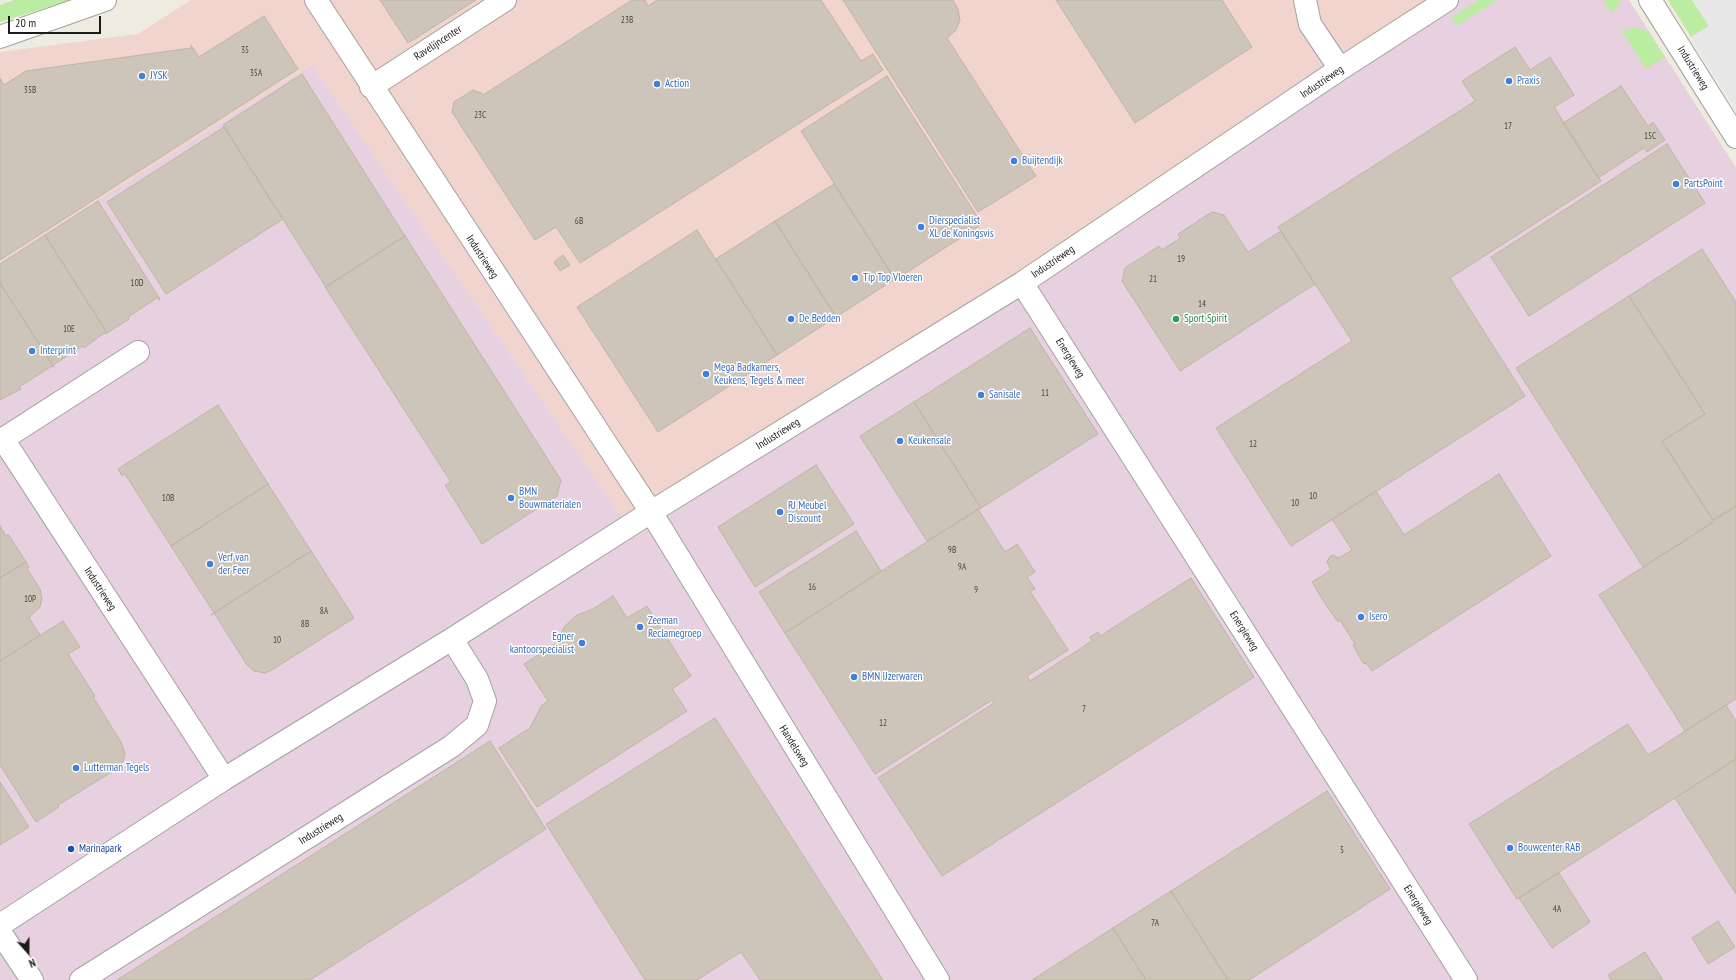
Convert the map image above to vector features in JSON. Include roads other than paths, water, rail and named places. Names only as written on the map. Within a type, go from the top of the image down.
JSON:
[{"type":"street","points":[[0,37],[104,0]]},
{"type":"street","name":"Industrieweg","points":[[316,0],[651,512]]},
{"type":"street","name":"Ravelijncenter","points":[[371,86],[505,0]]},
{"type":"street","points":[[1305,0],[1310,24],[1340,69]]},
{"type":"street","name":"Industrieweg","points":[[0,925],[224,779],[452,639],[651,512],[1022,283],[1340,69],[1447,0]]},
{"type":"street","name":"Industrieweg","points":[[1650,0],[1736,137]]},
{"type":"street","name":"Energieweg","points":[[1022,283],[1466,980]]},
{"type":"street","name":"Industrieweg","points":[[138,352],[1,440],[224,779]]},
{"type":"street","name":"Handelsweg","points":[[651,512],[938,980]]},
{"type":"street","name":"Industrieweg","points":[[81,980],[452,746],[476,725],[485,701],[477,679],[452,639]]},
{"type":"street","points":[[0,932],[32,980]]},
{"type":"place","name":"JYSK","points":[[142,76]]},
{"type":"place","name":"Praxis","points":[[1509,81]]},
{"type":"place","name":"Action","points":[[657,84]]},
{"type":"place","name":"Buijtendijk","points":[[1014,161]]},
{"type":"place","name":"PartsPoint","points":[[1676,184]]},
{"type":"place","name":"Dierspecialist XL de Koningsvis","points":[[921,227]]},
{"type":"place","name":"Tip Top Vloeren","points":[[855,278]]},
{"type":"place","name":"De Bedden","points":[[791,319]]},
{"type":"place","name":"Sport Spirit","points":[[1176,319]]},
{"type":"place","name":"Interprint","points":[[32,351]]},
{"type":"place","name":"Mega Badkamers, Keukens, Tegels & meer","points":[[706,374]]},
{"type":"place","name":"Sanisale","points":[[981,395]]},
{"type":"place","name":"Keukensale","points":[[900,441]]},
{"type":"place","name":"BMN Bouwmaterialen","points":[[511,498]]},
{"type":"place","name":"RJ Meubel Discount","points":[[780,512]]},
{"type":"place","name":"Verf van der Feer","points":[[210,564]]},
{"type":"place","name":"Isero","points":[[1361,617]]},
{"type":"place","name":"Zeeman Reclamegroep","points":[[640,627]]},
{"type":"place","name":"Egner kantoorspecialist","points":[[582,643]]},
{"type":"place","name":"BMN IJzerwaren","points":[[854,677]]},
{"type":"place","name":"Lutterman Tegels","points":[[76,768]]},
{"type":"place","name":"Bouwcenter RAB","points":[[1510,848]]},
{"type":"place","name":"Marinapark","points":[[71,849]]}]
